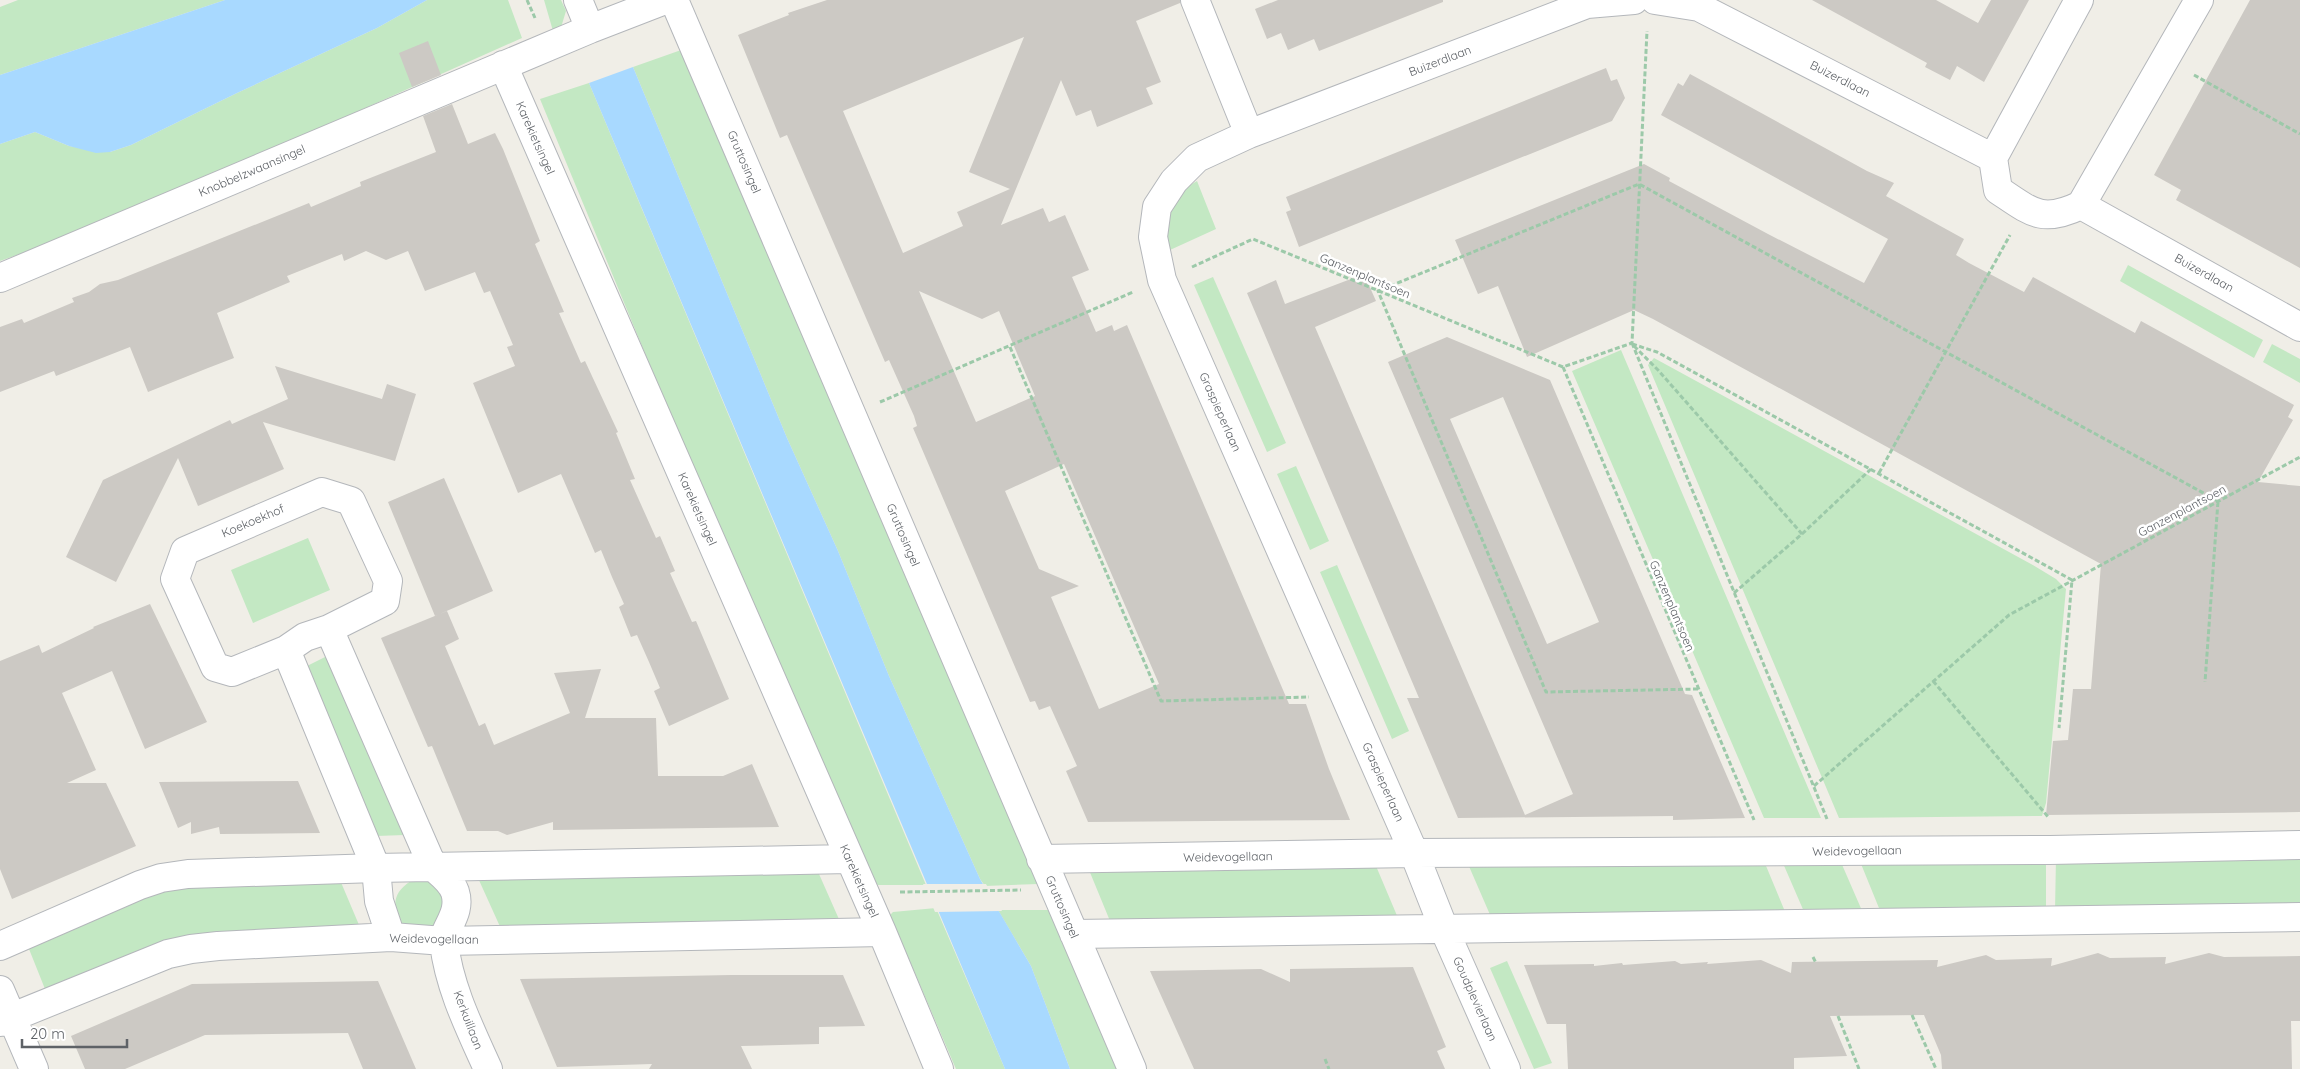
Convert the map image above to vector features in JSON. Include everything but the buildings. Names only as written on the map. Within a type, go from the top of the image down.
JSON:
[{"type":"street","points":[[578,0],[590,29]]},
{"type":"street","points":[[503,64],[665,0]]},
{"type":"street","name":"Gruttosingel","points":[[674,0],[1132,1069]]},
{"type":"street","points":[[1195,0],[1249,134]]},
{"type":"street","name":"Buizerdlaan","points":[[1249,134],[1587,4],[1634,0]]},
{"type":"street","name":"Buizerdlaan","points":[[1655,0],[1699,7],[1993,158]]},
{"type":"street","points":[[2079,0],[1993,158],[1998,190],[2025,208],[2040,215],[2063,214],[2081,205],[2199,0]]},
{"type":"street","name":"Knobbelzwaansingel","points":[[0,278],[503,64]]},
{"type":"street","name":"Karekietsingel","points":[[503,64],[940,1069]]},
{"type":"street","name":"Graspieperlaan","points":[[1249,134],[1197,158],[1174,182],[1157,207],[1153,237],[1162,280],[1414,853]]},
{"type":"street","name":"Buizerdlaan","points":[[2081,205],[2300,327]]},
{"type":"street","name":"Koekoekhof","points":[[322,492],[351,501],[388,581],[385,601],[329,630],[305,637],[286,650],[232,672],[215,667],[175,579],[185,551],[322,492]]},
{"type":"street","points":[[329,630],[433,867],[450,881],[456,894],[456,912],[444,941]]},
{"type":"street","points":[[286,650],[376,868],[379,901],[391,937]]},
{"type":"street","name":"Weidevogellaan","points":[[1041,860],[1414,853],[1767,852],[2300,845]]},
{"type":"street","points":[[1414,853],[1444,929]]},
{"type":"street","points":[[0,946],[161,878],[188,874],[376,868],[849,859]]},
{"type":"street","points":[[1074,934],[2300,918]]},
{"type":"street","name":"Goudplevierlaan","points":[[1444,929],[1506,1069]]},
{"type":"street","name":"Weidevogellaan","points":[[6,1020],[176,952],[218,946],[391,937],[444,941],[882,932]]},
{"type":"street","name":"Kerkuillaan","points":[[444,941],[457,998],[488,1069]]},
{"type":"street","points":[[0,990],[6,1020],[34,1069]]},
{"type":"path","points":[[1647,29],[1632,344],[1841,851]]},
{"type":"path","points":[[2165,59],[2300,134]]},
{"type":"path","points":[[1639,184],[1378,291],[1546,692],[1698,689]]},
{"type":"path","points":[[1639,184],[2218,501],[2205,682]]},
{"type":"path","points":[[1879,473],[2025,208]]},
{"type":"path","name":"Ganzenplantsoen","points":[[852,414],[1010,347],[1253,238],[1563,367],[1767,852]]},
{"type":"path","points":[[1632,344],[1658,370],[1802,534]]},
{"type":"path","points":[[1563,367],[1632,344],[1657,352],[2072,580],[2059,728]]},
{"type":"path","points":[[1010,347],[1161,701],[1309,697]]},
{"type":"path","name":"Ganzenplantsoen","points":[[1814,786],[2009,615],[2300,457]]},
{"type":"path","points":[[1734,593],[1802,534],[1871,469]]},
{"type":"path","points":[[1933,681],[2040,804],[2052,822]]},
{"type":"path","points":[[894,892],[1026,890]]},
{"type":"path","points":[[1912,1015],[1936,1069]]},
{"type":"path","points":[[1838,1016],[1859,1069]]},
{"type":"path","points":[[1325,1059],[1329,1069]]},
{"type":"green space","points":[[18,0],[225,0],[0,75],[0,7]]},
{"type":"green space","points":[[427,0],[508,0],[522,38],[115,220],[0,261],[0,144],[35,132],[69,146],[110,152],[131,145],[377,28]]},
{"type":"green space","points":[[544,0],[561,0],[566,11],[559,34],[553,31]]},
{"type":"green space","points":[[684,49],[1038,884],[985,886],[980,879],[889,676],[838,551],[787,438],[633,67]]},
{"type":"green space","points":[[589,83],[926,885],[878,885],[875,883],[670,414],[540,99]]},
{"type":"green space","points":[[1197,181],[1216,229],[1170,250],[1165,229],[1172,207],[1182,190]]},
{"type":"green space","points":[[2128,265],[2263,340],[2254,358],[2120,281]]},
{"type":"green space","points":[[1213,277],[1286,443],[1267,452],[1194,285]]},
{"type":"green space","points":[[2272,344],[2300,359],[2300,383],[2263,362]]},
{"type":"green space","points":[[1621,350],[1821,818],[1764,818],[1572,371]]},
{"type":"green space","points":[[1654,358],[2031,564],[2056,579],[2066,589],[2046,803],[2042,816],[1839,818],[1648,365]]},
{"type":"green space","points":[[1296,466],[1329,541],[1310,550],[1277,474]]},
{"type":"green space","points":[[308,538],[330,590],[253,623],[231,570]]},
{"type":"green space","points":[[1337,565],[1409,731],[1392,739],[1320,572]]},
{"type":"green space","points":[[327,656],[405,835],[376,836],[305,667]]},
{"type":"green space","points":[[2300,854],[2300,908],[2055,911],[2056,857]]},
{"type":"green space","points":[[2046,857],[2046,910],[1881,913],[1859,859]]},
{"type":"green space","points":[[1840,860],[1863,913],[1805,914],[1782,861]]},
{"type":"green space","points":[[1764,861],[1786,914],[1491,917],[1468,864]]},
{"type":"green space","points":[[1376,866],[1398,918],[1110,921],[1089,870]]},
{"type":"green space","points":[[819,874],[842,926],[502,931],[478,878]]},
{"type":"green space","points":[[340,880],[362,932],[216,935],[47,994],[27,944],[167,886]]},
{"type":"green space","points":[[411,881],[431,881],[445,895],[446,915],[431,930],[402,924],[398,918],[395,906],[397,895]]},
{"type":"green space","points":[[936,908],[1005,1069],[956,1069],[890,915],[893,912]]},
{"type":"green space","points":[[998,910],[1053,910],[1121,1069],[1070,1069],[1031,966]]},
{"type":"green space","points":[[1507,961],[1552,1063],[1534,1069],[1490,968]]},
{"type":"water","points":[[225,0],[427,0],[377,28],[131,145],[110,152],[96,153],[69,146],[35,132],[0,144],[0,75]]},
{"type":"water","points":[[633,67],[787,438],[838,551],[889,676],[980,879],[1031,966],[1070,1069],[1005,1069],[589,83]]},
{"type":"pier","points":[[923,884],[986,884],[1002,911],[935,912]]}]
